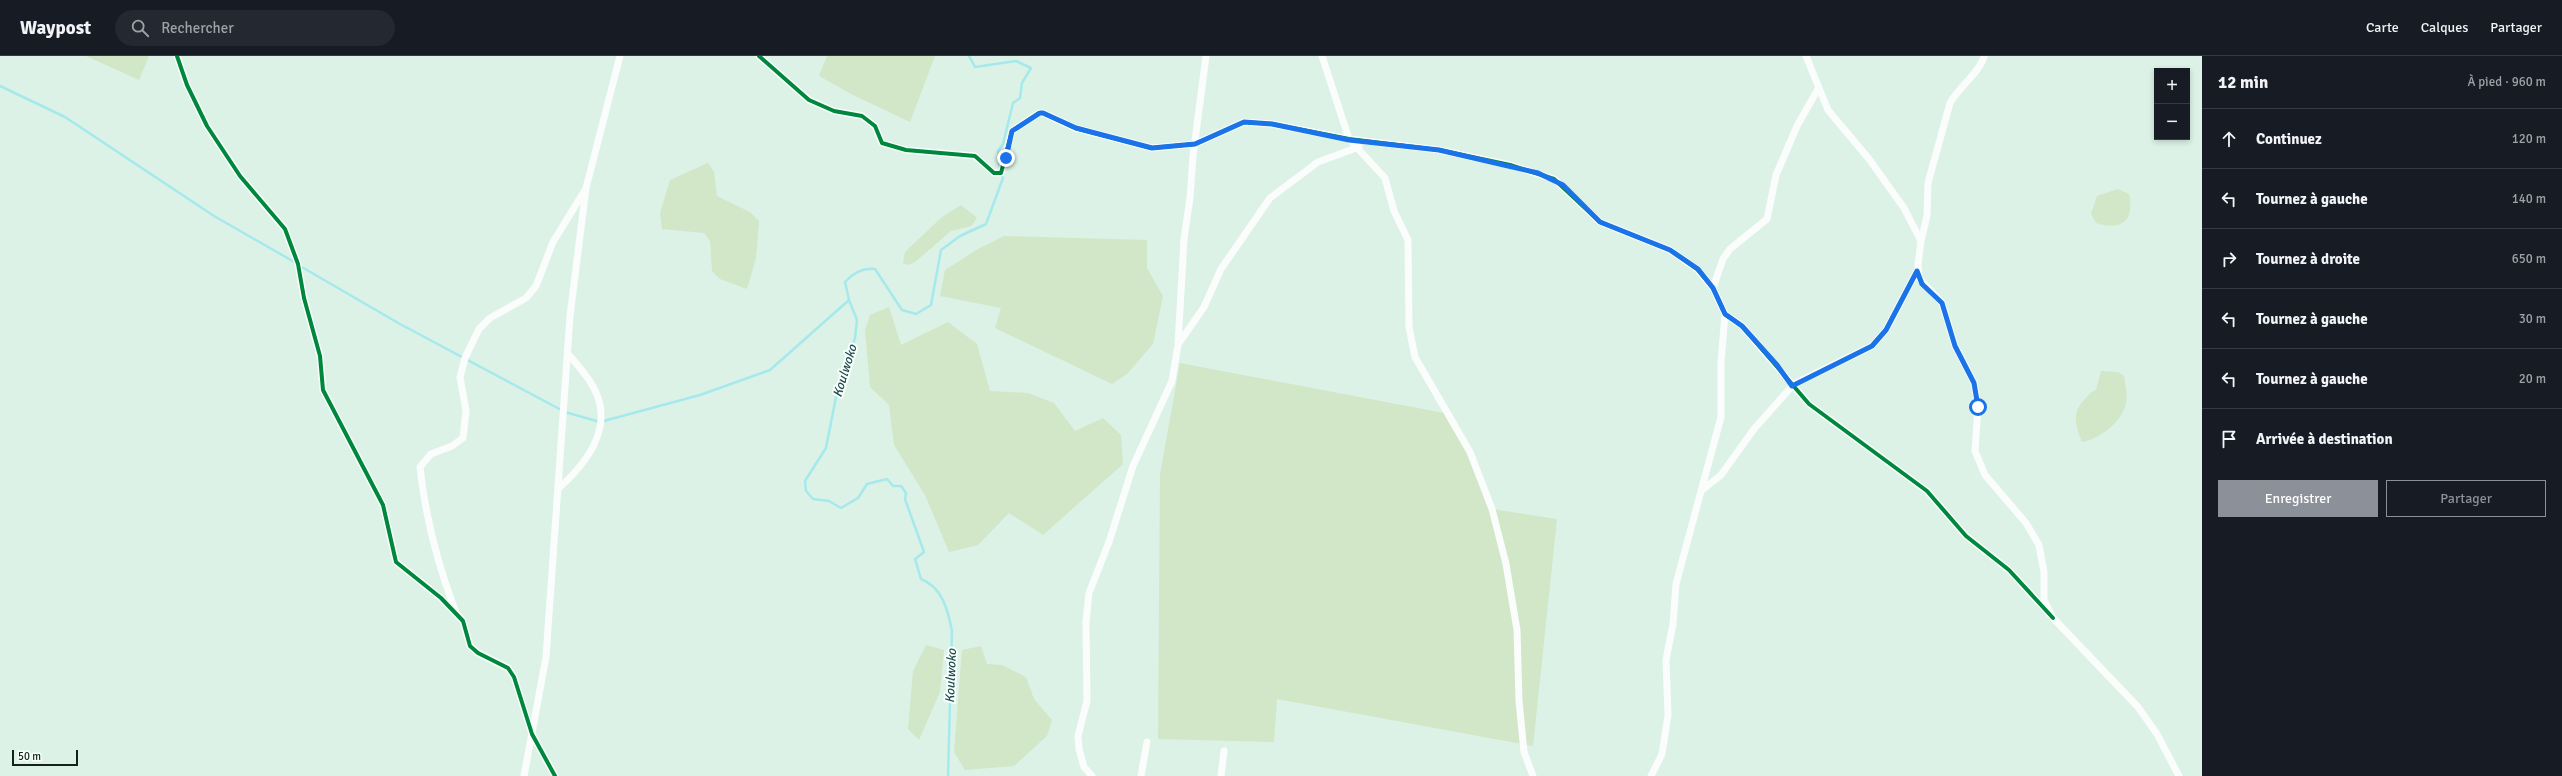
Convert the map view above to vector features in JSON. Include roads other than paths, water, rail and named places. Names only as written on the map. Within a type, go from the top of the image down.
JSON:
[{"type":"street","points":[[177,56],[187,86],[207,126],[240,176],[285,229],[298,264],[304,298],[320,356],[323,390],[383,505],[396,562],[441,598],[456,613],[463,621],[470,646],[478,653],[508,668],[514,677],[532,734],[555,776]]},
{"type":"street","points":[[524,776],[546,657],[570,316],[586,188],[620,56]]},
{"type":"street","points":[[759,56],[809,100],[834,111],[862,116],[875,126],[882,143],[906,150],[975,156],[994,174],[1001,173],[1005,166],[1012,131],[1040,113],[1076,128],[1152,148],[1195,144],[1244,122],[1272,124],[1349,140],[1439,150],[1510,165],[1554,179],[1600,222],[1670,250],[1698,269],[1713,288],[1725,314],[1721,362],[1721,417],[1676,584],[1673,624],[1666,660],[1668,715],[1662,754],[1651,776]]},
{"type":"street","points":[[1092,776],[1084,767],[1078,749],[1078,736],[1087,701],[1089,593],[1109,542],[1133,466],[1172,381],[1178,345],[1184,239],[1206,56]]},
{"type":"street","points":[[1322,56],[1349,140],[1385,178],[1394,211],[1408,240],[1409,327],[1415,357],[1470,452],[1492,509],[1506,564],[1517,630],[1519,701],[1524,752],[1533,776]]},
{"type":"street","points":[[1806,56],[1828,110],[1868,159],[1904,208],[1922,241]]},
{"type":"street","points":[[1702,491],[1721,475],[1754,429],[1792,386],[1872,346],[1886,330],[1917,271],[1927,216],[1928,183],[1950,103],[1956,93],[1979,67],[1984,56]]},
{"type":"street","points":[[1713,288],[1723,259],[1730,249],[1767,219],[1776,175],[1797,126],[1818,88]]},
{"type":"street","points":[[1178,345],[1204,307],[1221,269],[1270,198],[1318,162],[1370,142]]},
{"type":"street","points":[[456,613],[443,578],[422,489],[420,467],[431,454],[452,446],[463,438],[466,411],[460,377],[465,358],[479,329],[490,318],[526,298],[536,286],[553,242],[586,188]]},
{"type":"street","points":[[1917,271],[1922,284],[1942,303],[1955,346],[1974,383],[1978,407],[1975,451],[1980,466],[1985,475],[2026,522],[2039,546],[2044,572],[2044,600],[2053,618]]},
{"type":"street","points":[[1725,314],[1742,326],[1809,404],[1927,491],[1966,536],[2009,570],[2138,706],[2158,734],[2179,776]]},
{"type":"street","points":[[559,488],[577,472],[590,456],[598,438],[600,422],[600,404],[590,381],[568,354]]},
{"type":"street","points":[[1142,776],[1147,742]]},
{"type":"street","points":[[1221,776],[1224,751]]},
{"type":"waterway","name":"Koulwoko","points":[[969,56],[975,67],[1016,61],[1031,68],[1022,83],[1020,98],[1013,103],[1003,144],[998,151],[1000,169]]},
{"type":"waterway","points":[[0,86],[65,117],[214,216],[296,263]]},
{"type":"waterway","name":"Koulwoko","points":[[948,776],[952,631],[946,607],[939,593],[921,579],[915,559],[924,552],[905,499],[906,493],[901,486],[893,486],[887,479],[867,484],[858,498],[841,508],[829,501],[813,499],[806,491],[805,481],[826,448],[837,392],[855,338],[857,320],[849,300],[845,282],[859,272],[867,269],[875,269],[902,310],[916,314],[931,305],[941,250],[960,236],[986,224],[1003,178],[1001,173]]},
{"type":"waterway","points":[[300,266],[400,324],[565,412],[600,422],[700,395],[770,370],[849,300]]}]
